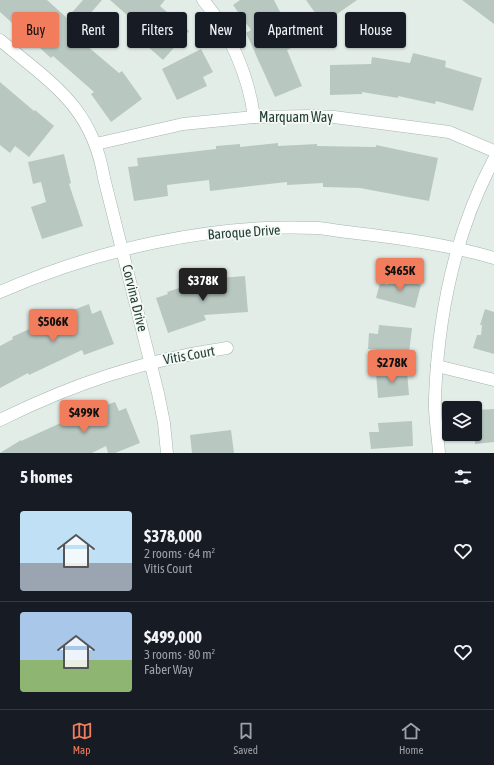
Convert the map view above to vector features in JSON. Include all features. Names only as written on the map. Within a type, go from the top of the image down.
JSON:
[{"type":"street","points":[[203,0],[225,30],[248,84],[254,117]]},
{"type":"street","name":"Corvina Drive","points":[[0,40],[67,97],[81,114],[96,144],[150,362],[164,423],[167,453]]},
{"type":"street","name":"Marquam Way","points":[[96,144],[183,124],[254,117],[334,117],[416,126],[449,132],[494,151]]},
{"type":"street","points":[[439,453],[435,400],[442,317],[457,248],[471,208],[494,158]]},
{"type":"street","name":"Baroque Drive","points":[[0,292],[78,262],[123,250],[210,234],[264,229],[318,228],[457,248],[494,258]]},
{"type":"street","name":"Vitis Court","points":[[0,420],[43,399],[89,380],[150,362],[227,348]]},
{"type":"street","points":[[437,366],[494,380]]},
{"type":"building","points":[[0,0],[47,0],[67,18],[67,48],[89,48],[119,73],[122,71],[142,99],[111,122],[91,94],[94,92],[53,56],[51,58],[40,48],[59,48],[59,12],[12,12],[12,23],[0,12]]},
{"type":"building","points":[[83,0],[102,0],[92,12],[72,12]]},
{"type":"building","points":[[110,0],[165,0],[160,6],[167,12],[127,12],[127,15]]},
{"type":"building","points":[[240,0],[274,0],[280,12],[254,12],[254,48],[291,48],[287,50],[302,86],[275,97],[246,33],[251,30],[246,23],[246,12],[238,12],[233,5]]},
{"type":"building","points":[[306,0],[357,0],[337,14],[337,12],[314,12]]},
{"type":"building","points":[[462,0],[494,0],[494,24]]},
{"type":"building","points":[[149,48],[174,48],[163,60]]},
{"type":"building","points":[[201,49],[213,72],[203,77],[207,86],[177,100],[162,69]]},
{"type":"building","points":[[413,53],[446,61],[445,67],[482,78],[473,111],[436,101],[435,104],[398,96],[398,98],[362,92],[362,94],[330,95],[330,65],[371,64],[372,57],[410,63]]},
{"type":"building","points":[[0,82],[54,126],[29,157],[15,146],[10,153],[0,145]]},
{"type":"building","points":[[278,143],[278,146],[317,144],[317,146],[376,147],[376,145],[438,158],[429,201],[360,188],[323,187],[323,183],[287,185],[287,182],[210,191],[209,180],[167,185],[168,196],[134,201],[128,167],[138,166],[137,158],[216,149],[216,146],[240,144],[240,147]]},
{"type":"building","points":[[64,154],[71,183],[69,184],[83,226],[42,239],[31,207],[46,202],[41,182],[33,184],[28,162]]},
{"type":"building","points":[[245,276],[248,312],[204,315],[206,320],[168,333],[156,298],[168,294],[167,292],[207,279]]},
{"type":"building","points":[[390,277],[421,285],[415,308],[376,298],[380,283],[388,285]]},
{"type":"building","points":[[89,304],[92,314],[101,310],[114,344],[84,355],[82,350],[29,375],[28,373],[0,388],[0,346],[13,339],[12,337],[60,315]]},
{"type":"building","points":[[485,309],[494,312],[494,354],[473,348],[477,335],[481,335],[482,325],[480,325]]},
{"type":"building","points":[[379,325],[412,328],[409,353],[368,349],[369,333],[378,334]]},
{"type":"building","points":[[407,371],[409,395],[378,398],[376,373]]},
{"type":"building","points":[[115,402],[119,411],[126,408],[140,443],[115,453],[108,453],[106,446],[92,453],[0,453],[21,440],[76,416]]},
{"type":"building","points":[[494,409],[494,442],[475,444],[475,441],[482,441],[482,410]]},
{"type":"building","points":[[412,421],[413,446],[371,449],[369,432],[379,432],[378,423]]},
{"type":"building","points":[[231,430],[234,453],[192,453],[190,435]]}]
